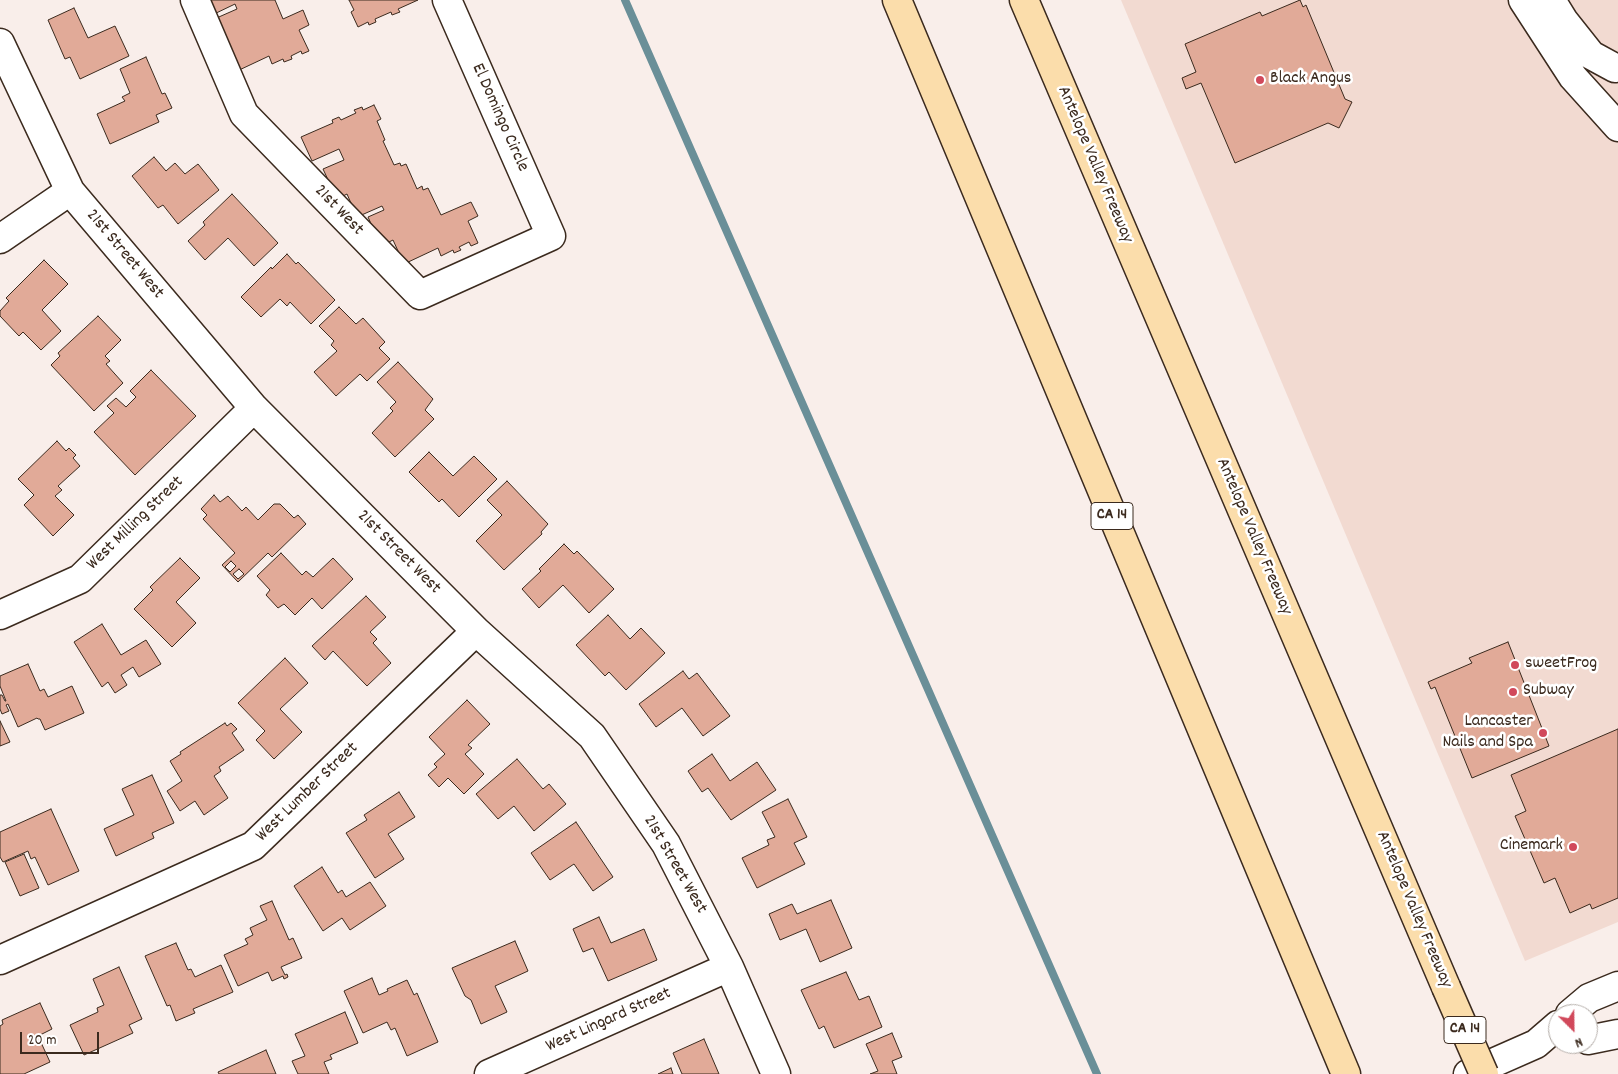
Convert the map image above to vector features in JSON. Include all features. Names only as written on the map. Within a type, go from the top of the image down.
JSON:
[{"type":"highway","name":"CA 14","points":[[897,0],[1346,1074]]},
{"type":"highway","name":"Antelope Valley Freeway","points":[[1024,0],[1484,1074]]},
{"type":"street","name":"21st West","points":[[195,0],[244,114],[420,295],[551,236]]},
{"type":"street","name":"El Domingo Circle","points":[[447,0],[551,236]]},
{"type":"street","points":[[1523,0],[1573,76],[1618,127]]},
{"type":"street","points":[[1551,0],[1590,55],[1616,70]]},
{"type":"street","points":[[1566,0],[1584,28],[1616,70]]},
{"type":"street","name":"21st Street West","points":[[0,43],[70,191],[254,408],[476,631],[592,736],[666,844],[729,967],[776,1074]]},
{"type":"street","points":[[0,239],[70,191]]},
{"type":"street","name":"West Milling Street","points":[[0,615],[80,579],[254,408]]},
{"type":"street","name":"West Lumber Street","points":[[0,960],[253,846],[476,631]]},
{"type":"street","name":"West Lingard Street","points":[[489,1074],[729,967]]},
{"type":"street","points":[[1582,1004],[1589,998],[1618,986]]},
{"type":"street","points":[[1598,1038],[1618,1034]]},
{"type":"street","points":[[1468,1074],[1547,1043]]},
{"type":"shaded area","points":[[1121,0],[1618,0],[1618,922],[1525,961]]},
{"type":"building","points":[[203,0],[275,0],[283,19],[303,10],[309,25],[299,30],[309,51],[302,54],[301,51],[291,56],[292,59],[284,62],[283,59],[272,64],[269,56],[235,72],[212,20],[237,9],[235,4],[210,16]]},
{"type":"building","points":[[349,0],[418,0],[398,9],[400,12],[392,15],[391,12],[375,19],[376,22],[369,25],[368,22],[358,27],[351,12],[354,10]]},
{"type":"building","name":"Black Angus","points":[[1300,0],[1303,7],[1306,5],[1345,99],[1352,102],[1339,128],[1328,123],[1235,163],[1201,83],[1186,89],[1182,78],[1196,72],[1185,44],[1260,12],[1262,16]]},
{"type":"building","points":[[74,8],[88,38],[115,26],[129,56],[80,79],[70,57],[65,59],[48,20]]},
{"type":"building","points":[[146,57],[162,94],[165,93],[172,108],[156,115],[159,122],[110,144],[97,114],[125,101],[122,97],[130,93],[120,69]]},
{"type":"building","points":[[374,105],[381,119],[377,121],[385,140],[383,141],[394,165],[400,163],[401,166],[406,164],[417,189],[422,186],[423,190],[428,188],[441,215],[471,202],[478,216],[468,221],[478,243],[471,246],[469,242],[459,247],[461,250],[454,253],[453,250],[441,256],[438,248],[404,264],[393,240],[381,246],[368,217],[384,210],[382,206],[357,217],[347,194],[337,199],[323,169],[344,160],[339,149],[312,161],[301,137],[333,123],[332,120],[339,117],[341,120],[356,113],[354,110],[362,107],[363,110]]},
{"type":"building","points":[[154,157],[166,171],[175,163],[185,174],[198,164],[219,190],[178,224],[163,205],[158,208],[132,176]]},
{"type":"building","points":[[232,194],[278,243],[254,266],[228,238],[205,260],[188,241],[205,225],[203,222]]},
{"type":"building","points":[[287,254],[296,264],[298,262],[335,300],[311,324],[290,302],[287,306],[280,299],[261,317],[241,297]]},
{"type":"building","points":[[44,260],[68,284],[42,310],[61,331],[41,350],[23,332],[19,336],[0,316],[0,311],[9,301],[6,298]]},
{"type":"building","points":[[339,307],[356,324],[363,318],[385,342],[379,348],[390,359],[367,381],[360,374],[336,396],[314,372],[337,351],[331,345],[334,341],[319,326]]},
{"type":"building","points":[[98,316],[121,340],[105,356],[110,361],[106,364],[123,383],[94,411],[51,365],[60,356],[58,353]]},
{"type":"building","points":[[398,362],[433,399],[425,410],[434,419],[395,457],[372,433],[393,411],[390,408],[396,402],[377,382]]},
{"type":"building","points":[[151,370],[196,416],[135,475],[94,432],[114,413],[107,406],[116,398],[126,407],[136,397],[130,391]]},
{"type":"building","points":[[57,441],[66,451],[69,448],[76,455],[73,458],[80,466],[58,486],[62,490],[55,496],[74,515],[53,536],[24,505],[34,495],[18,479]]},
{"type":"building","points":[[429,452],[453,476],[474,456],[497,479],[459,517],[442,499],[439,502],[409,472]]},
{"type":"building","points":[[507,481],[548,524],[541,532],[542,534],[504,570],[476,541],[502,515],[487,500]]},
{"type":"building","points":[[214,495],[220,502],[228,496],[242,511],[246,507],[258,520],[274,504],[280,504],[294,518],[298,515],[306,524],[272,557],[268,553],[238,582],[222,565],[235,553],[203,519],[207,515],[201,509]],"holes":[[[231,561],[236,566],[230,572],[225,567]],[[239,569],[244,574],[238,579],[233,574]]]},
{"type":"building","points":[[564,544],[574,554],[577,551],[614,589],[589,613],[563,585],[539,608],[522,589],[541,571],[539,569]]},
{"type":"building","points":[[281,553],[302,575],[306,571],[313,577],[333,558],[353,579],[322,609],[312,598],[295,615],[284,604],[278,608],[266,595],[270,590],[257,576]]},
{"type":"building","points":[[180,558],[200,578],[176,602],[196,623],[172,647],[134,609],[153,590],[150,587]]},
{"type":"building","points":[[366,596],[386,617],[370,632],[377,639],[373,643],[391,663],[367,686],[333,651],[325,660],[312,646]]},
{"type":"building","points":[[608,615],[630,639],[641,628],[665,653],[626,690],[609,672],[605,676],[576,645]]},
{"type":"building","points":[[102,624],[121,655],[146,640],[161,664],[139,677],[133,667],[121,675],[127,685],[115,693],[108,682],[102,687],[74,642]]},
{"type":"building","points":[[1508,642],[1549,746],[1472,778],[1435,687],[1431,689],[1428,682],[1472,663],[1469,658]]},
{"type":"building","points":[[285,658],[308,683],[280,709],[302,732],[274,759],[256,740],[265,731],[238,703]]},
{"type":"building","points":[[28,664],[40,691],[44,689],[48,697],[72,686],[84,713],[45,730],[40,719],[37,718],[18,727],[8,704],[6,705],[9,711],[2,714],[0,695],[6,701],[0,686],[0,676]]},
{"type":"building","points":[[683,671],[689,679],[697,673],[730,716],[703,736],[682,708],[656,727],[639,704]]},
{"type":"building","points":[[467,700],[490,724],[468,745],[472,748],[465,754],[484,774],[464,794],[448,778],[439,787],[428,775],[437,767],[434,764],[445,754],[429,737]]},
{"type":"building","points":[[0,721],[10,742],[0,746]]},
{"type":"building","points":[[225,723],[227,726],[231,723],[237,729],[232,733],[244,750],[219,767],[221,771],[214,776],[228,798],[204,815],[195,801],[180,811],[167,791],[182,781],[170,761],[181,754],[180,752]]},
{"type":"building","name":"Cinemark","points":[[1618,729],[1618,898],[1592,909],[1590,904],[1570,913],[1555,878],[1544,883],[1515,816],[1526,811],[1511,775]]},
{"type":"building","points":[[712,754],[730,781],[757,762],[776,790],[731,820],[708,788],[702,792],[688,771]]},
{"type":"building","points":[[517,759],[543,789],[549,784],[566,804],[534,831],[514,806],[498,819],[476,794]]},
{"type":"building","points":[[152,775],[174,823],[152,833],[154,838],[116,856],[104,829],[134,815],[122,789]]},
{"type":"building","points":[[399,792],[415,817],[388,834],[404,859],[375,878],[346,833],[367,820],[364,815]]},
{"type":"building","points":[[788,799],[807,837],[794,843],[805,864],[757,888],[742,858],[769,845],[767,840],[775,837],[762,812]]},
{"type":"building","points":[[51,809],[79,871],[48,885],[35,857],[31,859],[28,851],[3,862],[0,857],[0,832]]},
{"type":"building","points":[[576,822],[613,877],[593,891],[574,864],[550,880],[531,853]]},
{"type":"building","points":[[24,854],[39,888],[20,896],[5,862]]},
{"type":"building","points":[[322,867],[338,893],[342,890],[346,897],[370,882],[386,906],[350,930],[342,918],[323,931],[294,886]]},
{"type":"building","points":[[831,900],[852,948],[820,962],[806,929],[780,940],[769,914],[792,904],[797,914]]},
{"type":"building","points":[[272,901],[289,940],[293,938],[302,958],[281,967],[288,977],[284,979],[283,976],[272,981],[268,972],[238,986],[224,955],[248,944],[245,939],[253,935],[250,928],[267,920],[260,906]]},
{"type":"building","points":[[599,917],[611,943],[644,929],[657,960],[608,981],[593,948],[583,952],[573,929]]},
{"type":"building","points":[[515,941],[528,971],[495,986],[507,1012],[481,1024],[471,1000],[465,996],[452,968]]},
{"type":"building","points":[[176,943],[188,970],[191,969],[195,977],[221,965],[233,992],[193,1009],[195,1013],[176,1021],[170,1005],[167,1006],[145,956]]},
{"type":"building","points":[[119,967],[142,1019],[129,1025],[133,1033],[84,1055],[70,1025],[98,1012],[97,1008],[104,1005],[93,979]]},
{"type":"building","points":[[846,972],[859,1000],[869,996],[882,1027],[834,1048],[824,1026],[819,1029],[801,990]]},
{"type":"building","points":[[372,978],[379,995],[388,991],[387,989],[407,980],[414,995],[417,993],[438,1042],[407,1056],[395,1028],[391,1030],[387,1022],[363,1033],[344,991]]},
{"type":"building","points":[[40,1003],[52,1029],[38,1036],[50,1062],[24,1074],[0,1074],[0,1026],[3,1024],[2,1020]]},
{"type":"building","points":[[345,1012],[358,1043],[330,1055],[332,1059],[324,1062],[329,1074],[298,1074],[292,1061],[305,1056],[295,1034]]},
{"type":"building","points":[[892,1033],[902,1057],[892,1061],[897,1074],[870,1074],[878,1071],[866,1044]]},
{"type":"building","points":[[704,1039],[719,1074],[682,1074],[673,1053]]},
{"type":"building","points":[[266,1050],[276,1074],[219,1074],[218,1072]]},
{"type":"building","points":[[671,1068],[673,1074],[658,1074]]},
{"type":"waterway","points":[[625,0],[1097,1074]]},
{"type":"place","name":"Black Angus","points":[[1260,80]]},
{"type":"place","name":"sweetFrog","points":[[1515,665]]},
{"type":"place","name":"Subway","points":[[1513,692]]},
{"type":"place","name":"Lancaster Nails and Spa","points":[[1543,733]]},
{"type":"place","name":"Cinemark","points":[[1573,847]]}]
